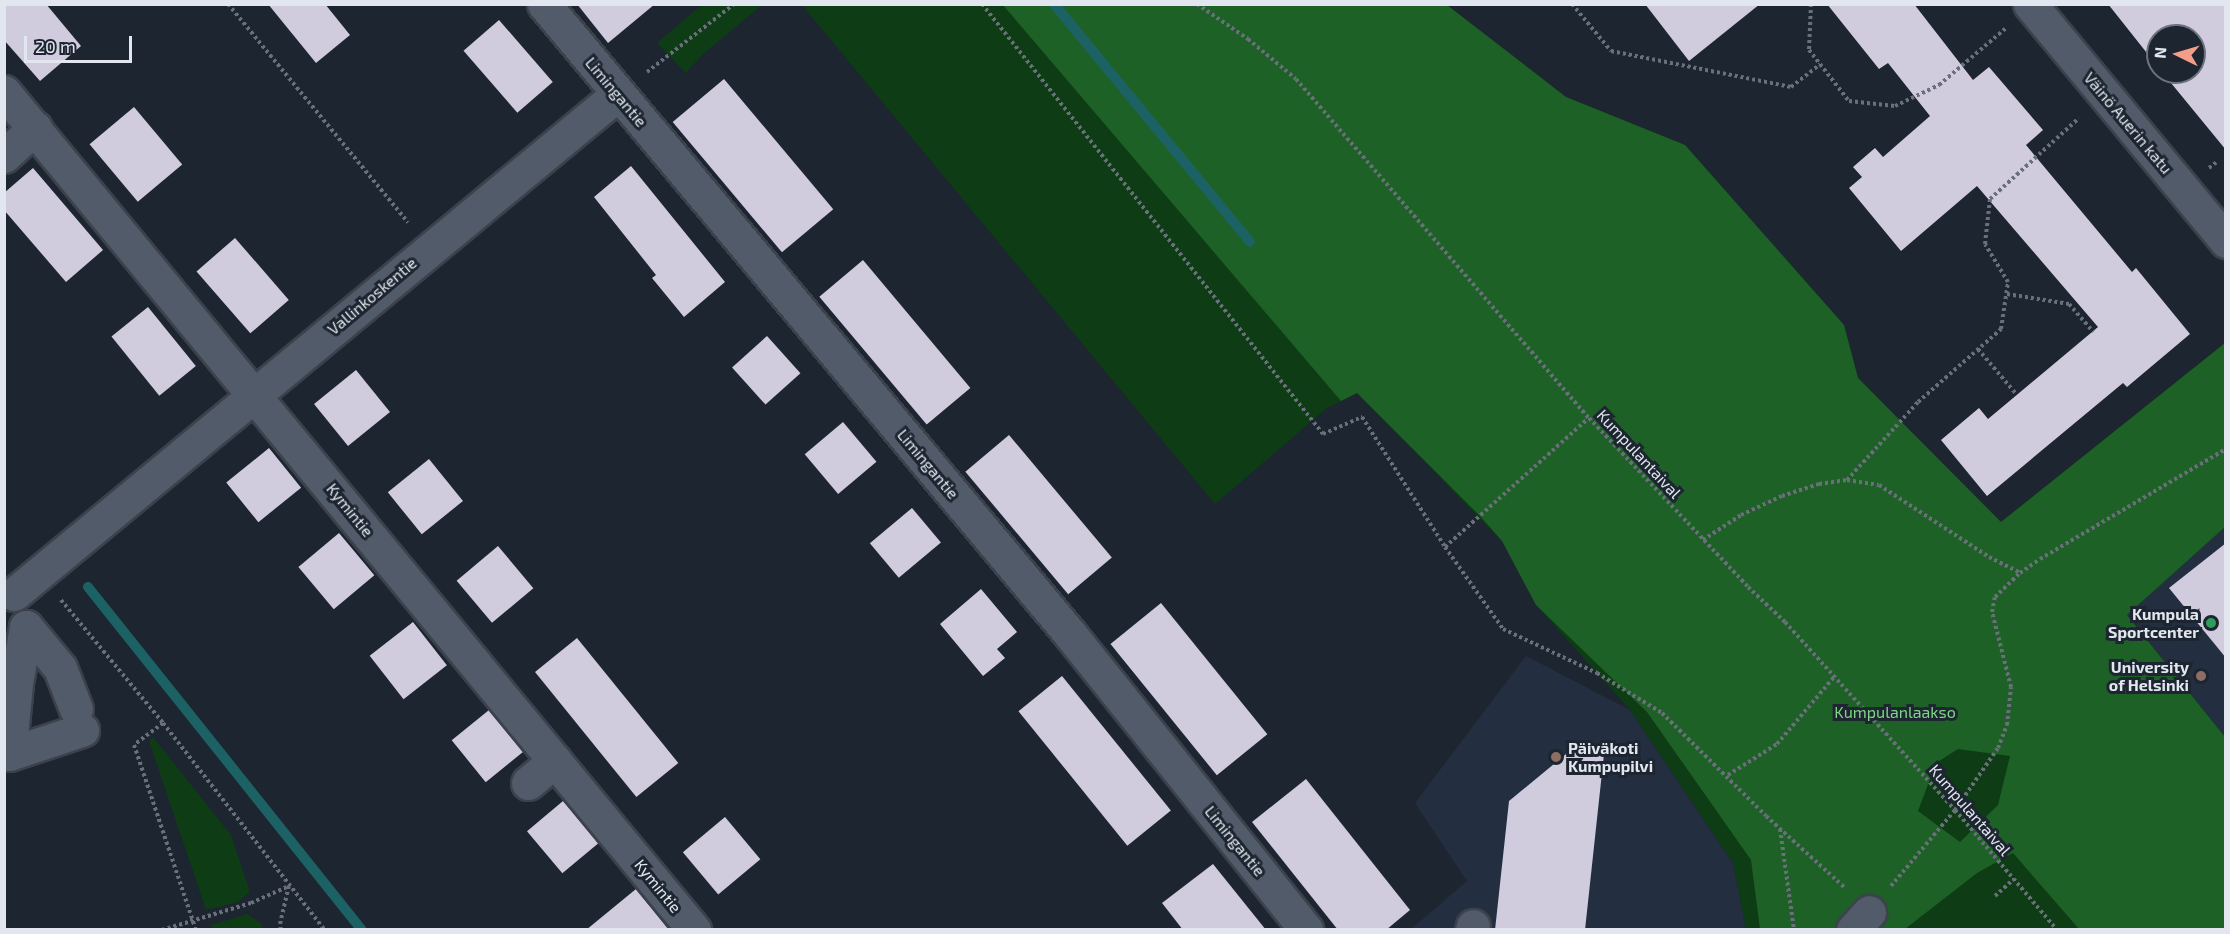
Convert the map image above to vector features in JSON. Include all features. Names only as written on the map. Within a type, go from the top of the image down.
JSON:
[{"type":"street","name":"Limingantie","points":[[544,4],[1070,634],[1306,930]]},
{"type":"street","name":"Väinö Auerin katu","points":[[2030,5],[2226,241]]},
{"type":"street","name":"Kymintie","points":[[4,92],[255,394],[694,930]]},
{"type":"street","name":"Vallinkoskentie","points":[[19,584],[255,394],[618,94]]},
{"type":"street","points":[[4,156],[35,128]]},
{"type":"street","points":[[19,584],[26,627],[15,683],[10,745],[79,720],[60,668],[26,627]]},
{"type":"street","points":[[528,783],[555,760]]},
{"type":"path","points":[[228,4],[430,248]]},
{"type":"path","points":[[618,94],[734,4]]},
{"type":"path","points":[[982,4],[1323,434],[1362,417],[1446,547],[1503,629],[1597,673],[1662,713],[1780,828],[1861,921],[1955,810],[1998,748],[2007,725],[2011,687],[1992,612],[1995,597],[2020,573],[2226,449]]},
{"type":"path","points":[[1572,4],[1611,51],[1791,87],[1820,64]]},
{"type":"path","points":[[1811,4],[1809,50],[1848,101],[1895,106],[1939,85],[2030,5]]},
{"type":"path","name":"Kumpulantaival","points":[[1199,5],[1248,39],[1296,79],[1589,418],[1703,540],[1785,622],[1955,810],[2057,930]]},
{"type":"path","points":[[1847,480],[1918,402],[2001,329],[2008,282],[1985,244],[1990,199],[2105,96]]},
{"type":"path","points":[[2007,294],[2069,304],[2093,332]]},
{"type":"path","points":[[1978,349],[2017,395]]},
{"type":"path","points":[[1446,547],[1589,418]]},
{"type":"path","points":[[1703,540],[1742,515],[1782,496],[1819,484],[1847,480],[1879,485],[1989,557],[2020,573]]},
{"type":"path","points":[[19,584],[164,723],[325,930]]},
{"type":"path","points":[[1728,775],[1776,744],[1834,677]]},
{"type":"path","points":[[164,723],[134,745],[196,930]]},
{"type":"path","points":[[1780,828],[1794,930]]},
{"type":"path","points":[[1995,896],[2014,879]]},
{"type":"path","points":[[162,930],[251,903],[289,886]]},
{"type":"path","points":[[281,930],[280,924],[289,886]]},
{"type":"shaded area","name":"University of Helsinki","points":[[2225,527],[2225,737],[2127,615]]},
{"type":"shaded area","name":"Päiväkoti Kumpupilvi","points":[[1526,656],[1630,710],[1733,863],[1746,929],[1410,930],[1467,881],[1415,803]]},
{"type":"green space","points":[[703,4],[762,5],[702,55],[686,73],[657,43]]},
{"type":"green space","name":"Kumpulanlaakso","points":[[802,5],[1447,5],[1566,97],[1685,145],[1844,325],[1858,378],[2001,522],[2225,343],[2225,527],[2127,615],[2225,737],[2225,929],[1746,929],[1733,863],[1630,710],[1536,605],[1502,541],[1357,393],[1327,408],[1215,504]]},
{"type":"green space","name":"Kumpulanlaakso","points":[[1003,5],[1447,5],[1566,97],[1685,145],[1844,325],[1858,378],[2001,522],[2225,343],[2225,527],[2127,615],[2225,737],[2225,929],[2079,929],[2013,853],[1977,873],[1905,929],[1760,929],[1751,860],[1647,712],[1536,605],[1502,541],[1480,516],[1357,393],[1341,401]],"holes":[[[1958,749],[2010,756],[1998,805],[1960,842],[1918,811],[1936,763]]]},
{"type":"green space","points":[[153,737],[231,835],[250,892],[238,902],[206,910],[149,741]]},
{"type":"green space","points":[[247,914],[262,924],[263,929],[213,929],[211,925]]},
{"type":"building","points":[[4,4],[46,4],[81,46],[40,81],[4,40]]},
{"type":"building","points":[[268,4],[325,4],[350,35],[316,63]]},
{"type":"building","points":[[577,4],[655,4],[608,43]]},
{"type":"building","points":[[1645,4],[1760,4],[1689,61]]},
{"type":"building","points":[[1827,4],[1914,4],[1973,80],[1989,67],[2043,130],[2026,145],[2132,272],[2136,268],[2190,334],[2127,387],[2123,383],[1987,496],[1941,440],[1979,408],[1988,419],[2098,327],[1977,186],[1901,251],[1849,188],[1862,177],[1853,167],[1875,148],[1883,157],[1930,116],[1888,63],[1879,69]]},
{"type":"building","points":[[2108,4],[2226,4],[2226,150],[2172,84],[2206,84],[2206,24],[2146,24],[2146,52]]},
{"type":"building","points":[[499,20],[553,82],[517,113],[464,51]]},
{"type":"building","points":[[724,79],[833,209],[782,252],[673,122]]},
{"type":"building","points":[[134,107],[182,164],[138,202],[90,144]]},
{"type":"building","points":[[631,166],[725,282],[684,317],[652,278],[656,275],[594,197]]},
{"type":"building","points":[[33,168],[103,250],[66,282],[4,210],[4,193]]},
{"type":"building","points":[[235,238],[289,300],[250,333],[197,271]]},
{"type":"building","points":[[863,260],[970,388],[927,425],[819,297]]},
{"type":"building","points":[[148,307],[196,366],[159,396],[111,337]]},
{"type":"building","points":[[767,336],[800,373],[766,405],[732,367]]},
{"type":"building","points":[[356,370],[390,412],[348,446],[314,404]]},
{"type":"building","points":[[843,422],[876,462],[838,494],[805,454]]},
{"type":"building","points":[[1009,435],[1112,558],[1068,594],[965,472]]},
{"type":"building","points":[[269,448],[301,488],[258,522],[226,483]]},
{"type":"building","points":[[429,459],[463,501],[422,534],[388,492]]},
{"type":"building","points":[[912,508],[941,542],[899,578],[870,543]]},
{"type":"building","points":[[339,533],[374,575],[334,609],[298,567]]},
{"type":"building","name":"Kumpula Sportcenter","points":[[2226,543],[2226,658],[2169,588]]},
{"type":"building","points":[[498,546],[533,588],[492,623],[457,581]]},
{"type":"building","points":[[981,589],[1017,632],[997,649],[1005,658],[983,676],[940,624]]},
{"type":"building","points":[[1161,603],[1267,734],[1217,775],[1110,644]]},
{"type":"building","points":[[413,622],[447,665],[404,699],[370,656]]},
{"type":"building","points":[[577,638],[678,763],[636,797],[535,672]]},
{"type":"building","points":[[1062,676],[1171,810],[1127,846],[1018,711]]},
{"type":"building","points":[[489,710],[523,752],[486,782],[452,740]]},
{"type":"building","points":[[1571,750],[1604,754],[1585,930],[1495,930],[1509,801]]},
{"type":"building","points":[[1306,779],[1410,910],[1386,930],[1338,930],[1252,822]]},
{"type":"building","points":[[563,801],[598,843],[562,873],[527,831]]},
{"type":"building","points":[[725,817],[760,859],[718,894],[683,852]]},
{"type":"building","points":[[1213,864],[1266,930],[1183,930],[1162,903]]},
{"type":"building","points":[[636,889],[669,930],[586,930]]},
{"type":"waterway","points":[[1054,4],[1250,242]]},
{"type":"waterway","points":[[88,587],[362,930]]},
{"type":"place","name":"Kumpula Sportcenter","points":[[2211,623]]},
{"type":"place","name":"University of Helsinki","points":[[2201,676]]},
{"type":"place","name":"Päiväkoti Kumpupilvi","points":[[1556,757]]}]
